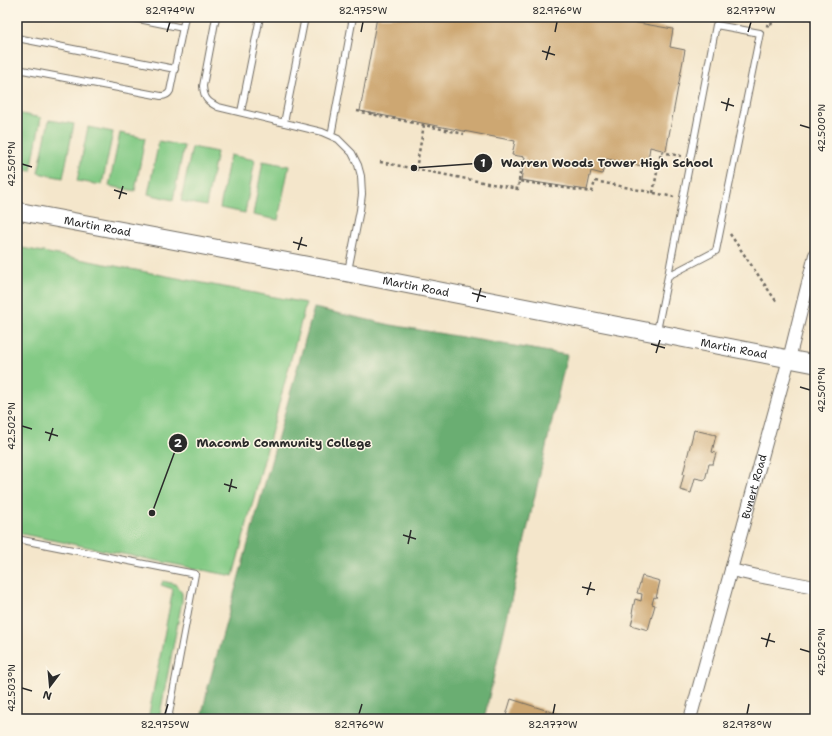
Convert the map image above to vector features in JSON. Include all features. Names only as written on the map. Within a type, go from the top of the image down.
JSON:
[{"type":"street","name":"Martin Road","points":[[17,212],[348,273],[815,364]]},
{"type":"street","name":"Bunert Road","points":[[690,719],[789,359],[815,255]]},
{"type":"street","points":[[731,570],[815,587]]},
{"type":"lane","points":[[129,17],[183,28]]},
{"type":"lane","points":[[17,69],[161,96],[168,94],[170,91],[186,17]]},
{"type":"lane","points":[[216,17],[203,86],[203,91],[207,101],[218,107],[331,136],[338,140],[352,153],[358,165],[361,176],[362,202],[348,273]]},
{"type":"lane","points":[[241,112],[260,17]]},
{"type":"lane","points":[[284,123],[304,17]]},
{"type":"lane","points":[[331,136],[353,17]]},
{"type":"lane","points":[[656,333],[716,26],[760,33],[716,251],[668,276]]},
{"type":"lane","points":[[17,38],[175,69]]},
{"type":"lane","points":[[17,539],[195,574],[168,719]]},
{"type":"path","points":[[798,17],[815,20]]},
{"type":"path","points":[[357,111],[464,134]]},
{"type":"path","points":[[416,169],[424,125]]},
{"type":"path","points":[[653,193],[661,152],[682,156]]},
{"type":"path","points":[[380,162],[518,189],[522,158]]},
{"type":"path","points":[[519,181],[592,192],[595,181],[675,197]]},
{"type":"path","points":[[730,234],[776,301]]},
{"type":"green space","points":[[17,113],[41,118],[31,171],[17,169]]},
{"type":"green space","points":[[49,120],[74,124],[63,178],[38,173]]},
{"type":"green space","points":[[88,127],[113,132],[102,185],[77,181]]},
{"type":"green space","points":[[120,133],[145,138],[135,191],[109,186]]},
{"type":"green space","points":[[159,141],[184,146],[173,200],[148,194]]},
{"type":"green space","points":[[192,147],[217,152],[206,206],[181,201]]},
{"type":"green space","points":[[230,155],[255,160],[245,213],[220,208]]},
{"type":"green space","points":[[263,161],[289,166],[278,220],[253,215]]},
{"type":"green space","points":[[17,247],[306,303],[233,576],[17,533]]},
{"type":"green space","points":[[314,308],[391,325],[567,355],[484,719],[201,719],[208,687]]},
{"type":"green space","points":[[163,581],[175,584],[182,593],[182,601],[159,719],[148,719],[173,589],[161,585]]},
{"type":"building","points":[[377,17],[628,17],[627,21],[673,29],[670,47],[685,50],[666,151],[650,147],[647,167],[607,159],[602,174],[591,171],[587,190],[521,180],[525,157],[512,155],[515,141],[360,111]]},
{"type":"building","points":[[694,430],[716,435],[712,452],[716,453],[713,464],[709,464],[705,480],[695,478],[691,493],[680,490]]},
{"type":"building","points":[[642,576],[660,581],[656,598],[654,597],[652,604],[655,605],[648,630],[631,625],[634,614],[632,613],[635,599],[641,601],[642,594],[637,593]]},
{"type":"building","points":[[511,699],[564,716],[563,719],[505,719]]},
{"type":"place","name":"Warren Woods Tower High School","points":[[414,168]]},
{"type":"place","name":"Macomb Community College","points":[[152,513]]}]
